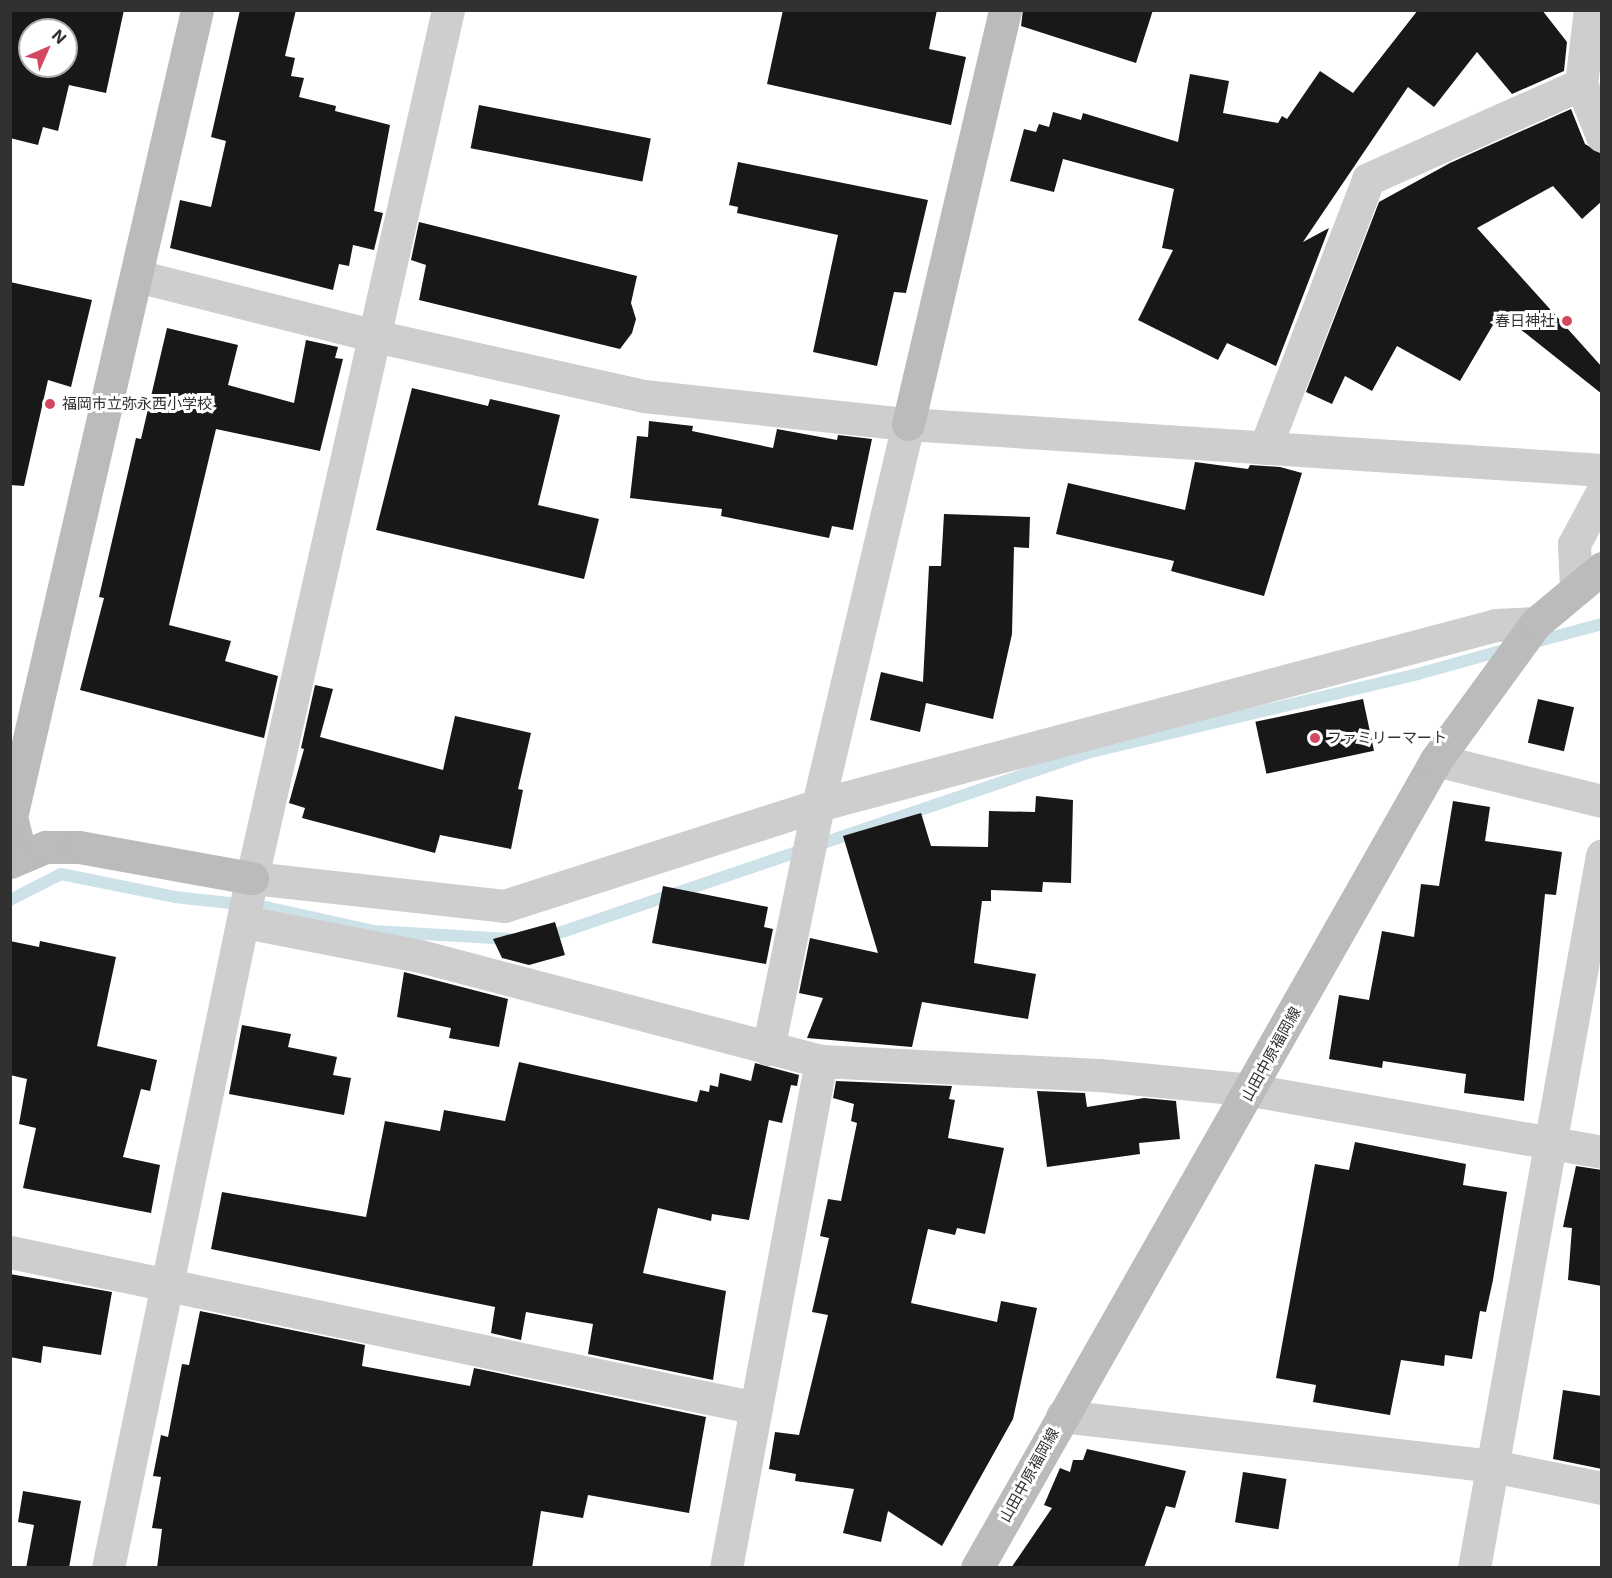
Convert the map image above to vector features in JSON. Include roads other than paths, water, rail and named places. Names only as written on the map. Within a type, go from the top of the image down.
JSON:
[{"type":"street","points":[[197,10],[11,817],[16,859],[46,847],[79,847],[420,956],[768,1049],[821,1061],[1099,1075],[1251,1090],[1602,1152]]},
{"type":"street","points":[[108,1568],[248,901],[448,10]]},
{"type":"street","points":[[768,1049],[818,805],[1005,10]]},
{"type":"street","points":[[1590,10],[1581,84],[1602,136]]},
{"type":"street","points":[[1265,448],[1368,179],[1581,84]]},
{"type":"street","points":[[137,276],[375,336],[644,396],[908,424],[1602,470]]},
{"type":"street","points":[[1589,577],[1575,544],[1602,492]]},
{"type":"street","name":"山田中原福岡線","points":[[977,1568],[1062,1416],[1251,1090],[1436,760],[1536,623],[1589,577]]},
{"type":"street","points":[[248,901],[504,906],[818,805],[1496,625],[1536,623]]},
{"type":"street","points":[[1436,760],[1602,801]]},
{"type":"street","points":[[1474,1568],[1552,1144],[1602,855]]},
{"type":"street","points":[[726,1568],[821,1061]]},
{"type":"street","points":[[10,1252],[756,1408]]},
{"type":"street","points":[[1062,1416],[1492,1467],[1602,1488]]},
{"type":"waterway","points":[[1531,643],[1602,624]]},
{"type":"waterway","points":[[542,936],[556,934],[1087,753],[1418,674],[1511,648]]},
{"type":"waterway","points":[[10,900],[61,874],[175,897],[266,907],[374,931],[510,939]]},
{"type":"place","name":"春日神社","points":[[1567,321]]},
{"type":"place","name":"福岡市立弥永西小学校","points":[[50,404]]},
{"type":"place","name":"ファミリーマート","points":[[1315,738]]}]
